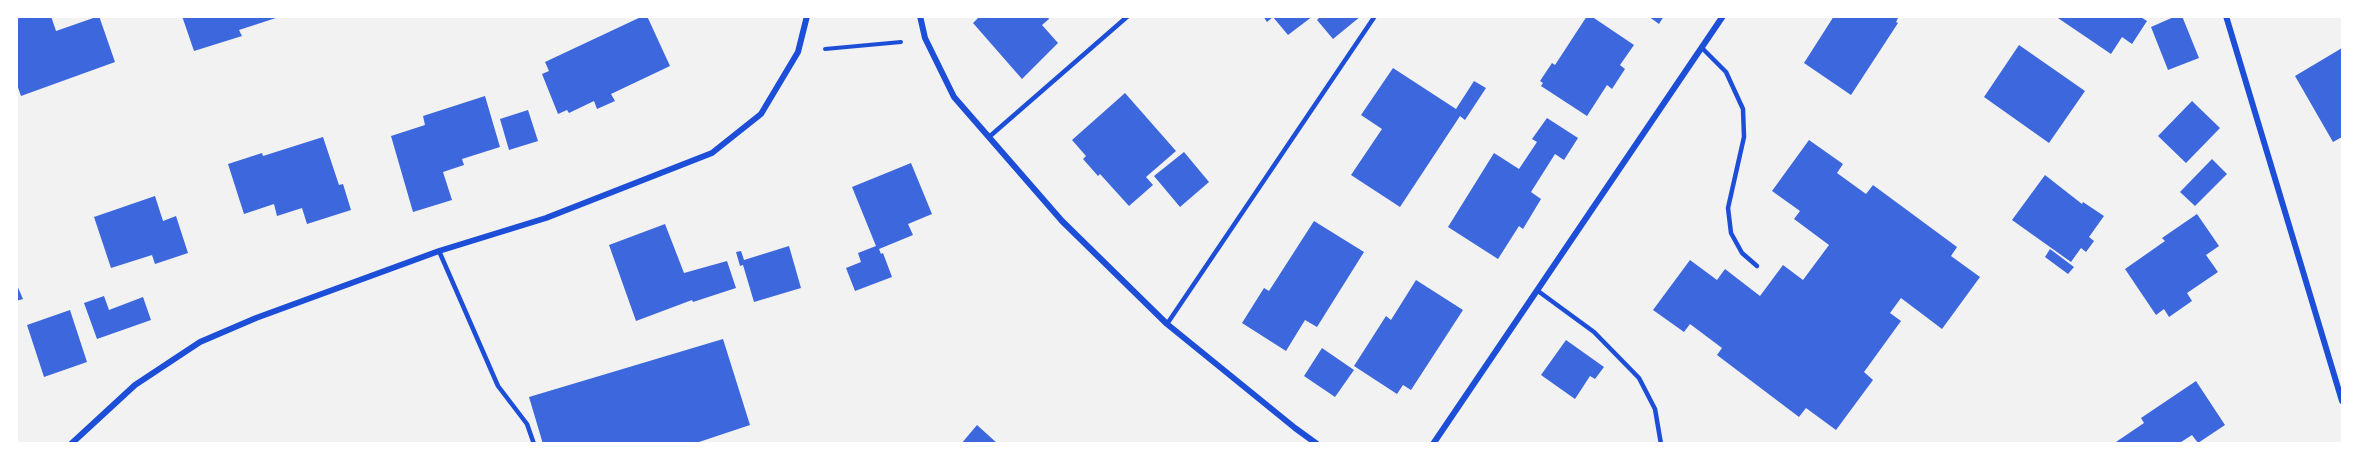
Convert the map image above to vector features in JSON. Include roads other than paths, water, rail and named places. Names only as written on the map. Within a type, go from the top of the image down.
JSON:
[{"type":"street","points":[[71,444],[135,385],[200,342],[256,318],[439,251],[546,218],[712,153],[761,114],[798,52],[807,16]]},
{"type":"street","points":[[920,16],[925,38],[954,97],[1062,221],[1167,324],[1317,444]]},
{"type":"street","points":[[1433,444],[1723,16]]},
{"type":"street","points":[[2226,16],[2343,401]]},
{"type":"lane","points":[[989,137],[1128,16]]},
{"type":"lane","points":[[1167,324],[1375,16]]},
{"type":"lane","points":[[1702,48],[1726,72],[1743,109],[1744,137],[1728,208],[1731,233],[1742,253],[1757,266]]},
{"type":"lane","points":[[439,251],[498,386],[527,424],[534,444]]},
{"type":"lane","points":[[1538,291],[1594,332],[1639,378],[1655,410],[1661,444]]}]
